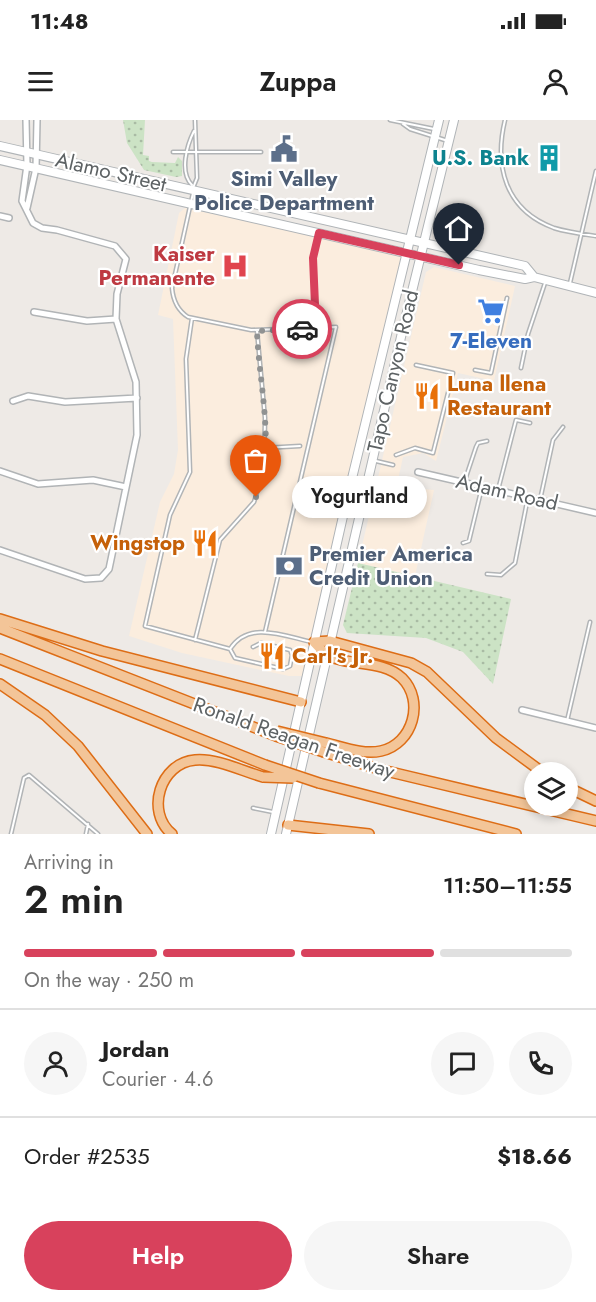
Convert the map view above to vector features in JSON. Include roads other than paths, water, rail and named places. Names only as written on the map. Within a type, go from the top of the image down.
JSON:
[{"type":"highway","points":[[0,619],[102,651],[301,702]]},
{"type":"highway","name":"Ronald Reagan Freeway","points":[[0,628],[217,714],[325,748],[382,770],[596,821]]},
{"type":"highway","points":[[314,642],[330,642],[397,657],[427,672],[496,738],[528,762]]},
{"type":"highway","points":[[314,642],[327,655],[392,671],[407,685],[414,703],[408,731],[394,746],[372,752],[325,748]]},
{"type":"highway","name":"Ronald Reagan Freeway","points":[[0,659],[303,778],[516,834]]},
{"type":"highway","points":[[0,684],[45,715],[78,746],[147,834]]},
{"type":"highway","points":[[172,834],[162,823],[158,804],[162,784],[174,769],[193,760],[203,760],[262,777],[303,778]]},
{"type":"highway","points":[[578,793],[596,801]]},
{"type":"highway","points":[[287,829],[369,834]]},
{"type":"main road","name":"Tapo Canyon Road","points":[[271,834],[408,240],[439,120]]},
{"type":"main road","name":"Tapo Canyon Road","points":[[287,829],[423,243],[454,120]]},
{"type":"main road","name":"Alamo Street","points":[[0,146],[193,188],[525,266],[534,277]]},
{"type":"main road","name":"Alamo Street","points":[[0,160],[406,253],[525,279],[534,277],[596,293]]},
{"type":"street","points":[[0,550],[89,580],[96,580],[106,574],[137,435],[137,398],[133,368],[116,320],[117,294],[126,266],[123,252],[115,246],[42,228],[33,223],[22,201],[27,165],[26,120]]},
{"type":"street","points":[[27,208],[36,168],[37,120]]},
{"type":"street","points":[[0,216],[9,218]]},
{"type":"street","points":[[34,312],[87,321],[116,320]]},
{"type":"street","points":[[13,401],[28,396],[65,402],[137,398]]},
{"type":"street","points":[[0,471],[38,484],[93,480],[126,487]]},
{"type":"street","name":"Adam Road","points":[[418,472],[596,513]]},
{"type":"street","points":[[522,710],[596,728]]},
{"type":"lane","points":[[195,120],[197,178],[172,288],[177,306],[182,313],[192,318],[257,331],[336,327],[265,632]]},
{"type":"lane","points":[[390,120],[404,122],[450,137]]},
{"type":"lane","points":[[505,120],[500,140],[500,163],[510,191],[520,206],[536,219],[556,228],[596,236]]},
{"type":"lane","points":[[404,122],[410,129],[450,137]]},
{"type":"lane","points":[[193,188],[187,176],[186,153],[195,128]]},
{"type":"lane","points":[[173,152],[261,152]]},
{"type":"lane","points":[[570,286],[596,171]]},
{"type":"lane","points":[[316,328],[313,258],[319,233]]},
{"type":"lane","points":[[521,368],[528,334],[546,280]]},
{"type":"lane","points":[[475,370],[490,373],[507,298]]},
{"type":"lane","points":[[192,318],[186,359],[190,472],[170,515],[145,626],[230,649],[235,658],[283,669],[290,666],[292,655],[290,650],[261,643],[253,647]]},
{"type":"lane","points":[[195,641],[220,540],[254,502],[264,470],[265,417],[257,331]]},
{"type":"lane","points":[[396,456],[415,448],[433,453],[453,373],[416,365]]},
{"type":"lane","points":[[498,490],[516,420],[530,423]]},
{"type":"lane","points":[[540,500],[553,440],[563,427]]},
{"type":"lane","points":[[464,483],[478,443],[488,441]]},
{"type":"lane","points":[[264,448],[300,446]]},
{"type":"lane","points":[[373,461],[393,465]]},
{"type":"lane","points":[[463,543],[469,541],[482,487]]},
{"type":"lane","points":[[487,573],[501,575],[513,567],[528,497]]},
{"type":"lane","points":[[567,721],[590,622]]},
{"type":"lane","points":[[230,649],[239,637],[245,634],[265,632],[314,642]]},
{"type":"lane","points":[[11,834],[24,778],[29,775],[98,834]]},
{"type":"lane","points":[[253,808],[276,813]]},
{"type":"lane","points":[[86,834],[88,824]]},
{"type":"place","name":"Simi Valley Police Department","points":[[284,149]]},
{"type":"place","name":"U.S. Bank","points":[[549,158]]},
{"type":"place","name":"Kaiser Permanente","points":[[235,266]]},
{"type":"place","name":"7-Eleven","points":[[491,311]]},
{"type":"place","name":"Luna llena Restaurant","points":[[427,396]]},
{"type":"place","name":"Yogurtland","points":[[256,497]]},
{"type":"place","name":"Wingstop","points":[[205,543]]},
{"type":"place","name":"Premier America Credit Union","points":[[289,566]]},
{"type":"place","name":"Carl's Jr.","points":[[272,656]]}]
